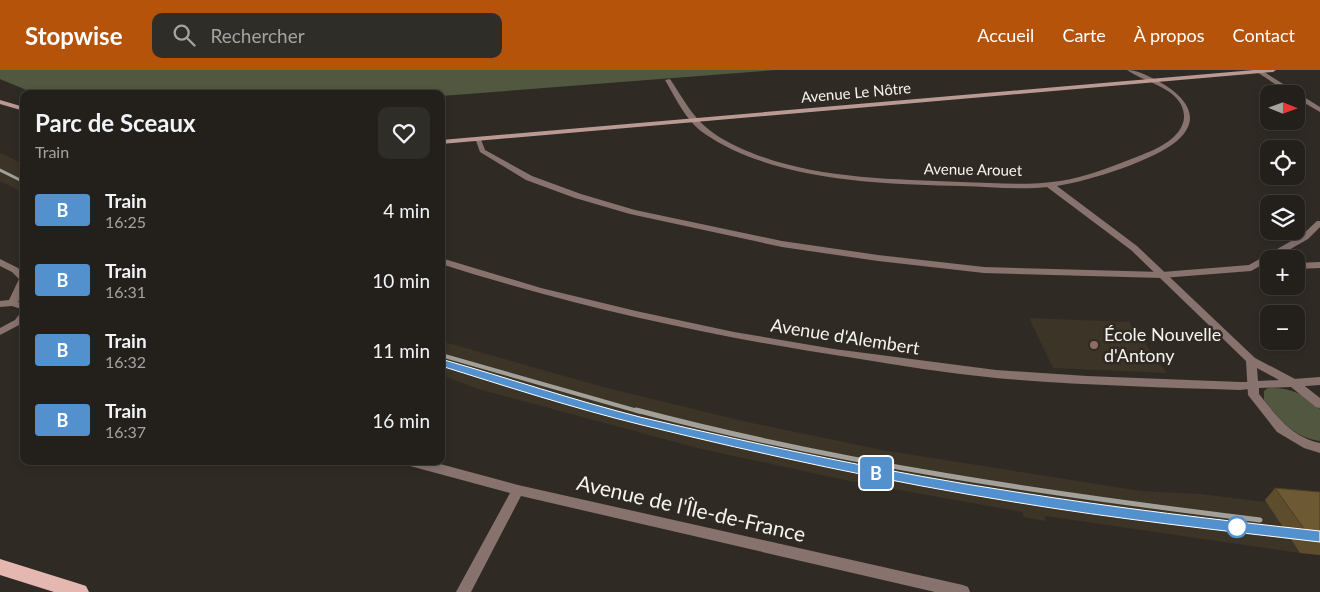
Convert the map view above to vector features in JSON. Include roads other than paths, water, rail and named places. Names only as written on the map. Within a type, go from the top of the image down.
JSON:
[{"type":"main road","name":"Avenue Le Nôtre","points":[[445,142],[1273,70]]},
{"type":"main road","points":[[0,96],[20,101]]},
{"type":"main road","points":[[0,102],[20,108]]},
{"type":"main road","points":[[0,567],[80,592]]},
{"type":"street","points":[[1130,70],[1151,81]]},
{"type":"street","points":[[1258,71],[1281,85]]},
{"type":"street","name":"Avenue Arouet","points":[[668,80],[694,120],[707,133],[729,146],[802,169],[922,183],[1050,185],[1096,174],[1149,155],[1169,144],[1182,131],[1187,117],[1185,104],[1172,92],[1151,81]]},
{"type":"street","points":[[1305,100],[1320,110]]},
{"type":"street","points":[[478,138],[482,151],[529,178],[578,196],[709,230],[782,244],[869,257],[984,270],[1162,275],[1260,268]]},
{"type":"street","points":[[1050,185],[1134,248],[1251,360],[1293,383],[1320,404]]},
{"type":"street","points":[[1252,268],[1305,237],[1320,223]]},
{"type":"street","points":[[0,262],[20,275]]},
{"type":"street","name":"Avenue d'Alembert","points":[[445,262],[490,277],[611,310],[746,338],[903,362],[994,374],[1086,380],[1240,386],[1320,381]]},
{"type":"street","points":[[1305,266],[1320,265]]},
{"type":"street","points":[[13,303],[20,288]]},
{"type":"street","points":[[0,304],[13,303],[20,306]]},
{"type":"street","points":[[5,329],[20,317]]},
{"type":"street","points":[[5,329],[20,328]]},
{"type":"street","points":[[1251,360],[1254,395],[1281,429],[1308,445],[1320,448]]},
{"type":"street","name":"Avenue de l'Île-de-France","points":[[425,465],[518,490],[963,592]]},
{"type":"street","points":[[463,592],[518,490]]},
{"type":"railway","points":[[0,170],[20,180]]},
{"type":"railway","points":[[445,356],[641,412]]},
{"type":"railway","points":[[445,364],[608,412]]},
{"type":"railway","points":[[603,410],[766,450],[931,482],[1014,496],[1263,530]]},
{"type":"railway","points":[[636,410],[790,446],[946,476],[1260,520]]},
{"type":"train","name":"B","points":[[445,364],[641,421],[850,468],[1016,498],[1320,536]]},
{"type":"place","name":"École Nouvelle d'Antony","points":[[1094,345]]}]
